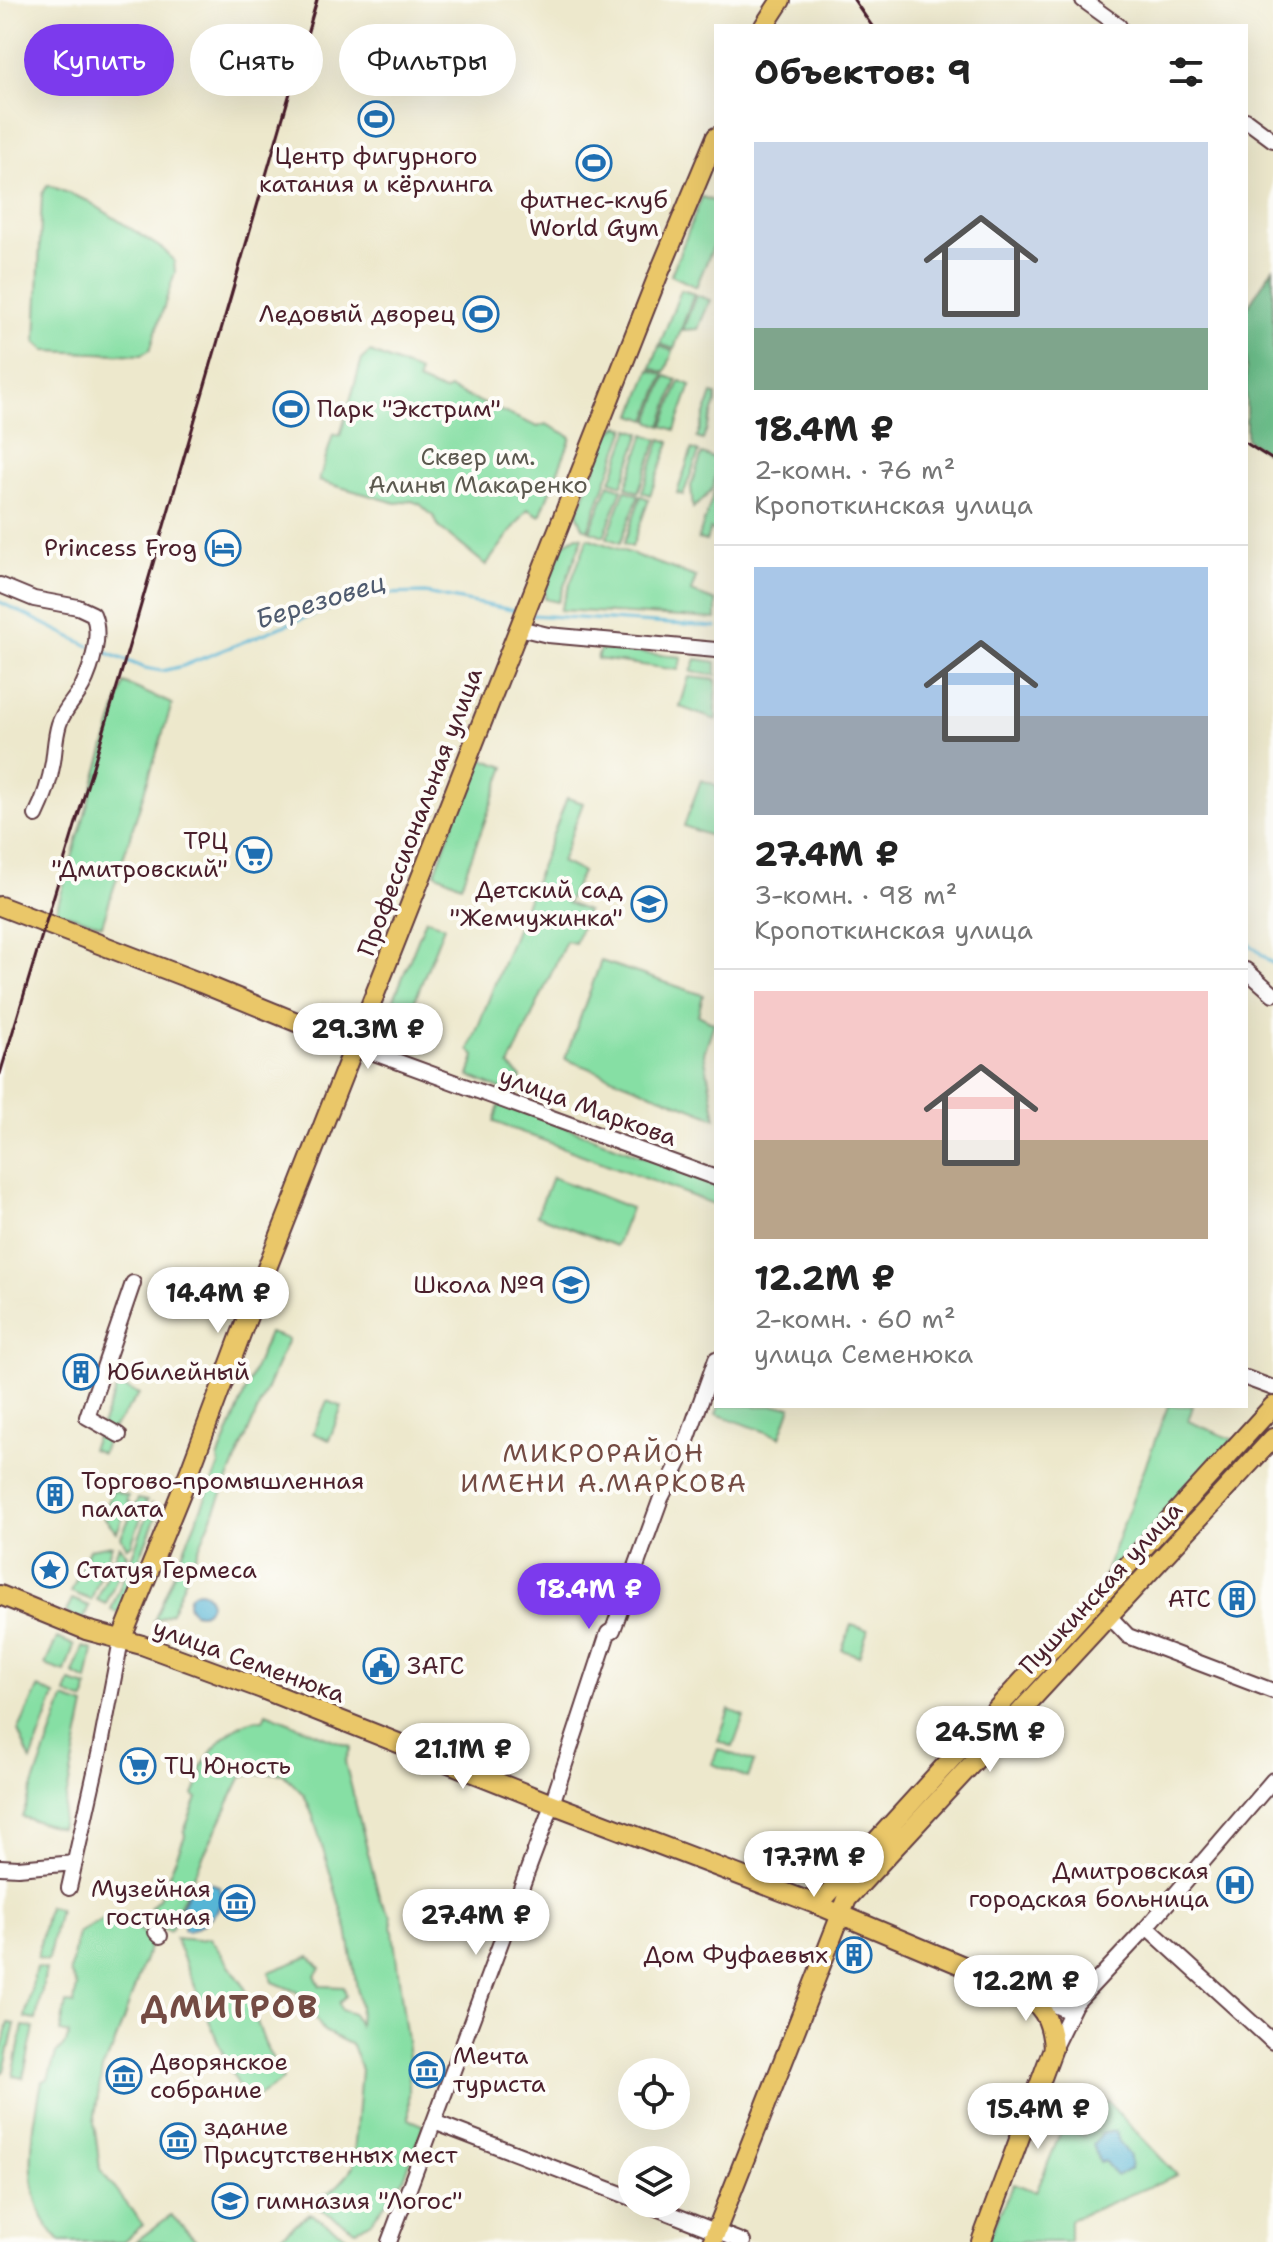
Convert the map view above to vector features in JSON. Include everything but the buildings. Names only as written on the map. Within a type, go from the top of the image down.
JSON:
[{"type":"main road","points":[[765,24],[781,0]]},
{"type":"main road","name":"Профессиональная улица","points":[[121,1640],[657,278],[714,142]]},
{"type":"main road","points":[[0,906],[355,1046]]},
{"type":"main road","name":"Пушкинская улица","points":[[818,1905],[1273,1406]]},
{"type":"main road","name":"Пушкинская улица","points":[[714,2236],[847,1899],[1273,1438]]},
{"type":"main road","name":"Пушкинская улица","points":[[1193,1494],[1208,1508]]},
{"type":"main road","name":"улица Семенюка","points":[[0,1595],[86,1630],[142,1645],[262,1689],[818,1905],[1016,1988],[1030,1997],[1052,2025],[1053,2048]]},
{"type":"main road","name":"Пушкинская улица","points":[[839,1882],[835,1900],[840,1915]]},
{"type":"main road","points":[[981,2242],[1053,2048]]},
{"type":"street","points":[[1083,0],[1116,24]]},
{"type":"street","points":[[1248,121],[1273,140]]},
{"type":"street","points":[[0,585],[34,599],[78,607],[93,614],[97,623],[96,649],[82,687],[65,709],[49,780],[36,815]]},
{"type":"street","points":[[523,618],[548,635],[714,650]]},
{"type":"street","points":[[1248,972],[1273,994]]},
{"type":"street","name":"улица Маркова","points":[[355,1046],[714,1177]]},
{"type":"street","points":[[119,1435],[87,1417],[133,1283]]},
{"type":"street","points":[[389,2242],[552,1804],[608,1633],[613,1630],[661,1498],[679,1463],[714,1365]]},
{"type":"street","points":[[1248,1379],[1273,1388]]},
{"type":"street","points":[[1108,1615],[1128,1636],[1273,1691]]},
{"type":"street","points":[[69,1888],[121,1640]]},
{"type":"street","points":[[1053,2048],[1070,2012],[1273,1780]]},
{"type":"street","points":[[0,1867],[75,1863]]},
{"type":"street","points":[[1147,1927],[1273,2042]]},
{"type":"street","name":"улица Семенюка","points":[[1016,1988],[1070,2012]]},
{"type":"street","points":[[434,2122],[618,2193]]},
{"type":"street","points":[[676,2218],[714,2236],[743,2242]]},
{"type":"green space","points":[[48,185],[88,201],[164,250],[174,261],[175,272],[150,350],[142,355],[46,351],[36,342],[42,194]]},
{"type":"green space","points":[[702,197],[714,201],[714,245],[696,287],[671,275]]},
{"type":"green space","points":[[1273,268],[1273,457],[1248,440],[1248,306]]},
{"type":"green space","points":[[681,290],[694,294],[674,349],[660,344]]},
{"type":"green space","points":[[696,295],[710,300],[698,329],[683,330]]},
{"type":"green space","points":[[659,346],[673,351],[665,373],[651,368]]},
{"type":"green space","name":"Сквер им. Алины Макаренко","points":[[370,352],[419,372],[418,381],[444,392],[450,389],[538,427],[546,424],[570,436],[540,516],[528,509],[486,565],[439,527],[434,517],[420,504],[412,501],[396,503],[319,481],[333,434],[340,436],[362,359]]},
{"type":"green space","points":[[650,370],[664,375],[647,420],[633,415]]},
{"type":"green space","points":[[666,376],[677,380],[661,426],[649,421]]},
{"type":"green space","points":[[680,381],[691,385],[675,430],[663,426]]},
{"type":"green space","points":[[714,394],[714,409],[703,440],[697,438]]},
{"type":"green space","points":[[619,426],[626,428],[588,530],[583,527],[577,513],[609,433]]},
{"type":"green space","points":[[630,429],[641,433],[622,485],[611,481]]},
{"type":"green space","points":[[645,434],[658,439],[638,492],[626,487]]},
{"type":"green space","points":[[661,439],[670,442],[650,495],[642,492]]},
{"type":"green space","points":[[692,449],[699,452],[683,495],[677,493]]},
{"type":"green space","points":[[702,454],[714,458],[714,484],[706,497],[693,508],[691,486]]},
{"type":"green space","points":[[609,484],[622,489],[604,536],[590,531]]},
{"type":"green space","points":[[625,490],[639,495],[620,543],[607,538]]},
{"type":"green space","points":[[714,493],[714,530],[710,529],[706,541],[698,539]]},
{"type":"green space","points":[[641,496],[649,499],[632,547],[624,544]]},
{"type":"green space","points":[[577,536],[583,537],[558,602],[545,599],[545,591],[564,544]]},
{"type":"green space","points":[[588,538],[696,577],[691,592],[714,600],[714,619],[560,610]]},
{"type":"green space","points":[[600,649],[682,657],[678,670],[597,659]]},
{"type":"green space","points":[[696,659],[714,662],[714,675],[691,672]]},
{"type":"green space","points":[[689,677],[714,680],[714,719],[680,707]]},
{"type":"green space","points":[[124,683],[172,704],[102,925],[56,911]]},
{"type":"green space","points":[[477,757],[505,767],[461,885],[435,873]]},
{"type":"green space","points":[[701,780],[714,784],[714,837],[684,826]]},
{"type":"green space","points":[[567,798],[583,803],[561,862],[582,872],[567,903],[587,911],[575,943],[566,941],[509,1066],[521,1077],[516,1096],[469,1076],[475,1056],[469,1050]]},
{"type":"green space","points":[[426,919],[444,926],[395,1051],[376,1044]]},
{"type":"green space","points":[[601,961],[703,995],[698,1015],[714,1023],[704,1053],[714,1117],[565,1059]]},
{"type":"green space","points":[[500,1102],[714,1183],[714,1204],[494,1122]]},
{"type":"green space","points":[[552,1177],[631,1208],[616,1246],[537,1215]]},
{"type":"green space","points":[[269,1333],[288,1339],[171,1613],[154,1621],[219,1466],[218,1459]]},
{"type":"green space","points":[[118,1385],[139,1394],[108,1435],[102,1453],[91,1449]]},
{"type":"green space","points":[[327,1401],[342,1407],[329,1440],[313,1433]]},
{"type":"green space","points":[[718,1408],[790,1408],[780,1437],[716,1414]]},
{"type":"green space","points":[[1167,1408],[1192,1408],[1188,1421],[1234,1440],[1103,1578]]},
{"type":"green space","points":[[113,1490],[128,1496],[126,1500],[129,1502],[117,1532],[103,1516]]},
{"type":"green space","points":[[138,1499],[147,1501],[131,1545],[127,1547],[121,1537]]},
{"type":"green space","points":[[152,1504],[157,1514],[118,1613],[111,1610]]},
{"type":"green space","points":[[112,1545],[91,1600],[71,1592],[89,1549]]},
{"type":"green space","points":[[119,1545],[127,1554],[106,1604],[97,1600]]},
{"type":"green space","points":[[72,1599],[89,1606],[81,1624],[66,1612]]},
{"type":"green space","points":[[851,1625],[868,1630],[859,1656],[842,1650]]},
{"type":"green space","points":[[57,1638],[74,1645],[65,1672],[45,1665]]},
{"type":"green space","points":[[83,1647],[93,1650],[87,1681],[73,1674]]},
{"type":"green space","points":[[70,1682],[87,1687],[85,1701],[66,1694]]},
{"type":"green space","points":[[38,1688],[55,1695],[31,1761],[18,1731]]},
{"type":"green space","points":[[64,1699],[85,1706],[60,1828],[22,1817]]},
{"type":"green space","points":[[729,1710],[744,1716],[733,1747],[718,1741]]},
{"type":"green space","points":[[266,1713],[351,1747],[345,1762],[380,1900],[391,1916],[409,2057],[409,2119],[423,2125],[404,2179],[372,2220],[356,2230],[315,2206],[309,2199],[335,2188],[353,2166],[361,2070],[352,2045],[324,2031],[297,1992],[273,1982],[269,1972],[310,1956],[320,1968],[315,1975],[320,1986],[344,1987],[346,1996],[339,2003],[341,2010],[353,2014],[359,2026],[360,2006],[347,1929],[304,1795],[283,1774],[242,1776],[169,1932],[154,1924],[160,1915],[150,1908],[159,1899],[185,1836],[184,1831],[197,1798],[193,1795],[206,1760],[227,1735],[245,1723],[263,1720]]},
{"type":"green space","points":[[718,1749],[754,1762],[748,1778],[712,1764]]},
{"type":"green space","points":[[48,1906],[59,1909],[48,1961],[37,1958]]},
{"type":"green space","points":[[108,1916],[121,1925],[138,1927],[151,1942],[113,2048],[102,2069],[94,2122],[100,2169],[143,2225],[122,2242],[61,2242],[47,2226],[33,2187],[35,2122],[42,2081],[48,2079],[56,2054],[69,2034],[60,2032],[66,2003],[74,2004],[77,1986],[70,1973],[78,1933]]},
{"type":"green space","points":[[175,1938],[210,1938],[244,1986],[265,2044],[283,2080],[253,2100],[239,2086],[227,2064]]},
{"type":"green space","points":[[36,1967],[46,1969],[36,2020],[25,2018]]},
{"type":"green space","points":[[9,2023],[15,2024],[1,2073],[0,2054]]},
{"type":"green space","points":[[23,2026],[34,2028],[23,2078],[13,2076]]},
{"type":"green space","points":[[1107,2101],[1177,2175],[1070,2220],[1070,2242],[990,2242],[989,2236],[1014,2183],[1036,2192],[1062,2129],[1084,2136]]},
{"type":"green space","points":[[310,2213],[346,2236],[348,2242],[273,2242]]},
{"type":"green space","points":[[171,2215],[198,2242],[135,2242]]},
{"type":"water","points":[[199,1591],[207,1594],[210,1602],[207,1610],[199,1613],[191,1610],[188,1602],[191,1594]]},
{"type":"water","points":[[199,1879],[219,1886],[221,1901],[214,1915],[188,1932],[184,1930],[185,1917],[181,1907],[191,1885]]},
{"type":"water","points":[[1116,2132],[1130,2159],[1130,2169],[1117,2176],[1104,2161],[1100,2163],[1093,2145],[1102,2133]]},
{"type":"waterway","name":"Березовец","points":[[100,650],[145,668],[162,671],[183,666],[298,620],[382,594],[425,593],[517,611]]},
{"type":"waterway","name":"Березовец","points":[[0,602],[89,646]]},
{"type":"waterway","name":"Березовец","points":[[532,615],[714,627]]},
{"type":"waterway","name":"Березовец","points":[[1248,943],[1273,964]]},
{"type":"railway","points":[[0,1074],[120,677],[317,0]]},
{"type":"railway","points":[[854,0],[871,24]]},
{"type":"railway","points":[[1248,444],[1273,460]]},
{"type":"place","name":"Центр фигурного катания и кёрлинга","points":[[376,119]]},
{"type":"place","name":"фитнес-клуб World Gym","points":[[594,163]]},
{"type":"place","name":"Ледовый дворец","points":[[481,314]]},
{"type":"place","name":"Парк \"Экстрим\"","points":[[291,409]]},
{"type":"place","name":"Princess Frog","points":[[223,548]]},
{"type":"place","name":"ТРЦ \"Дмитровский\"","points":[[254,855]]},
{"type":"place","name":"Детский сад \"Жемчужинка\"","points":[[649,904]]},
{"type":"place","name":"Школа №9","points":[[571,1285]]},
{"type":"place","name":"Юбилейный","points":[[81,1372]]},
{"type":"place","name":"Торгово-промышленная палата","points":[[55,1495]]},
{"type":"place","name":"Статуя Гермеса","points":[[50,1570]]},
{"type":"place","name":"АТС","points":[[1237,1599]]},
{"type":"place","name":"ЗАГС","points":[[381,1666]]},
{"type":"place","name":"ТЦ Юность","points":[[138,1766]]},
{"type":"place","name":"Дмитровская городская больница","points":[[1235,1885]]},
{"type":"place","name":"Музейная гостиная","points":[[237,1903]]},
{"type":"place","name":"Дом Фуфаевых","points":[[854,1955]]},
{"type":"place","name":"Мечта туриста","points":[[427,2070]]},
{"type":"place","name":"Дворянское собрание","points":[[124,2076]]},
{"type":"place","name":"здание Присутственных мест","points":[[178,2141]]},
{"type":"place","name":"гимназия \"Логос\"","points":[[230,2201]]},
{"type":"district","name":"МИКРОРАЙОН ИМЕНИ А.МАРКОВА","points":[[604,1467]]},
{"type":"district","name":"ДМИТРОВ","points":[[230,2006]]}]
